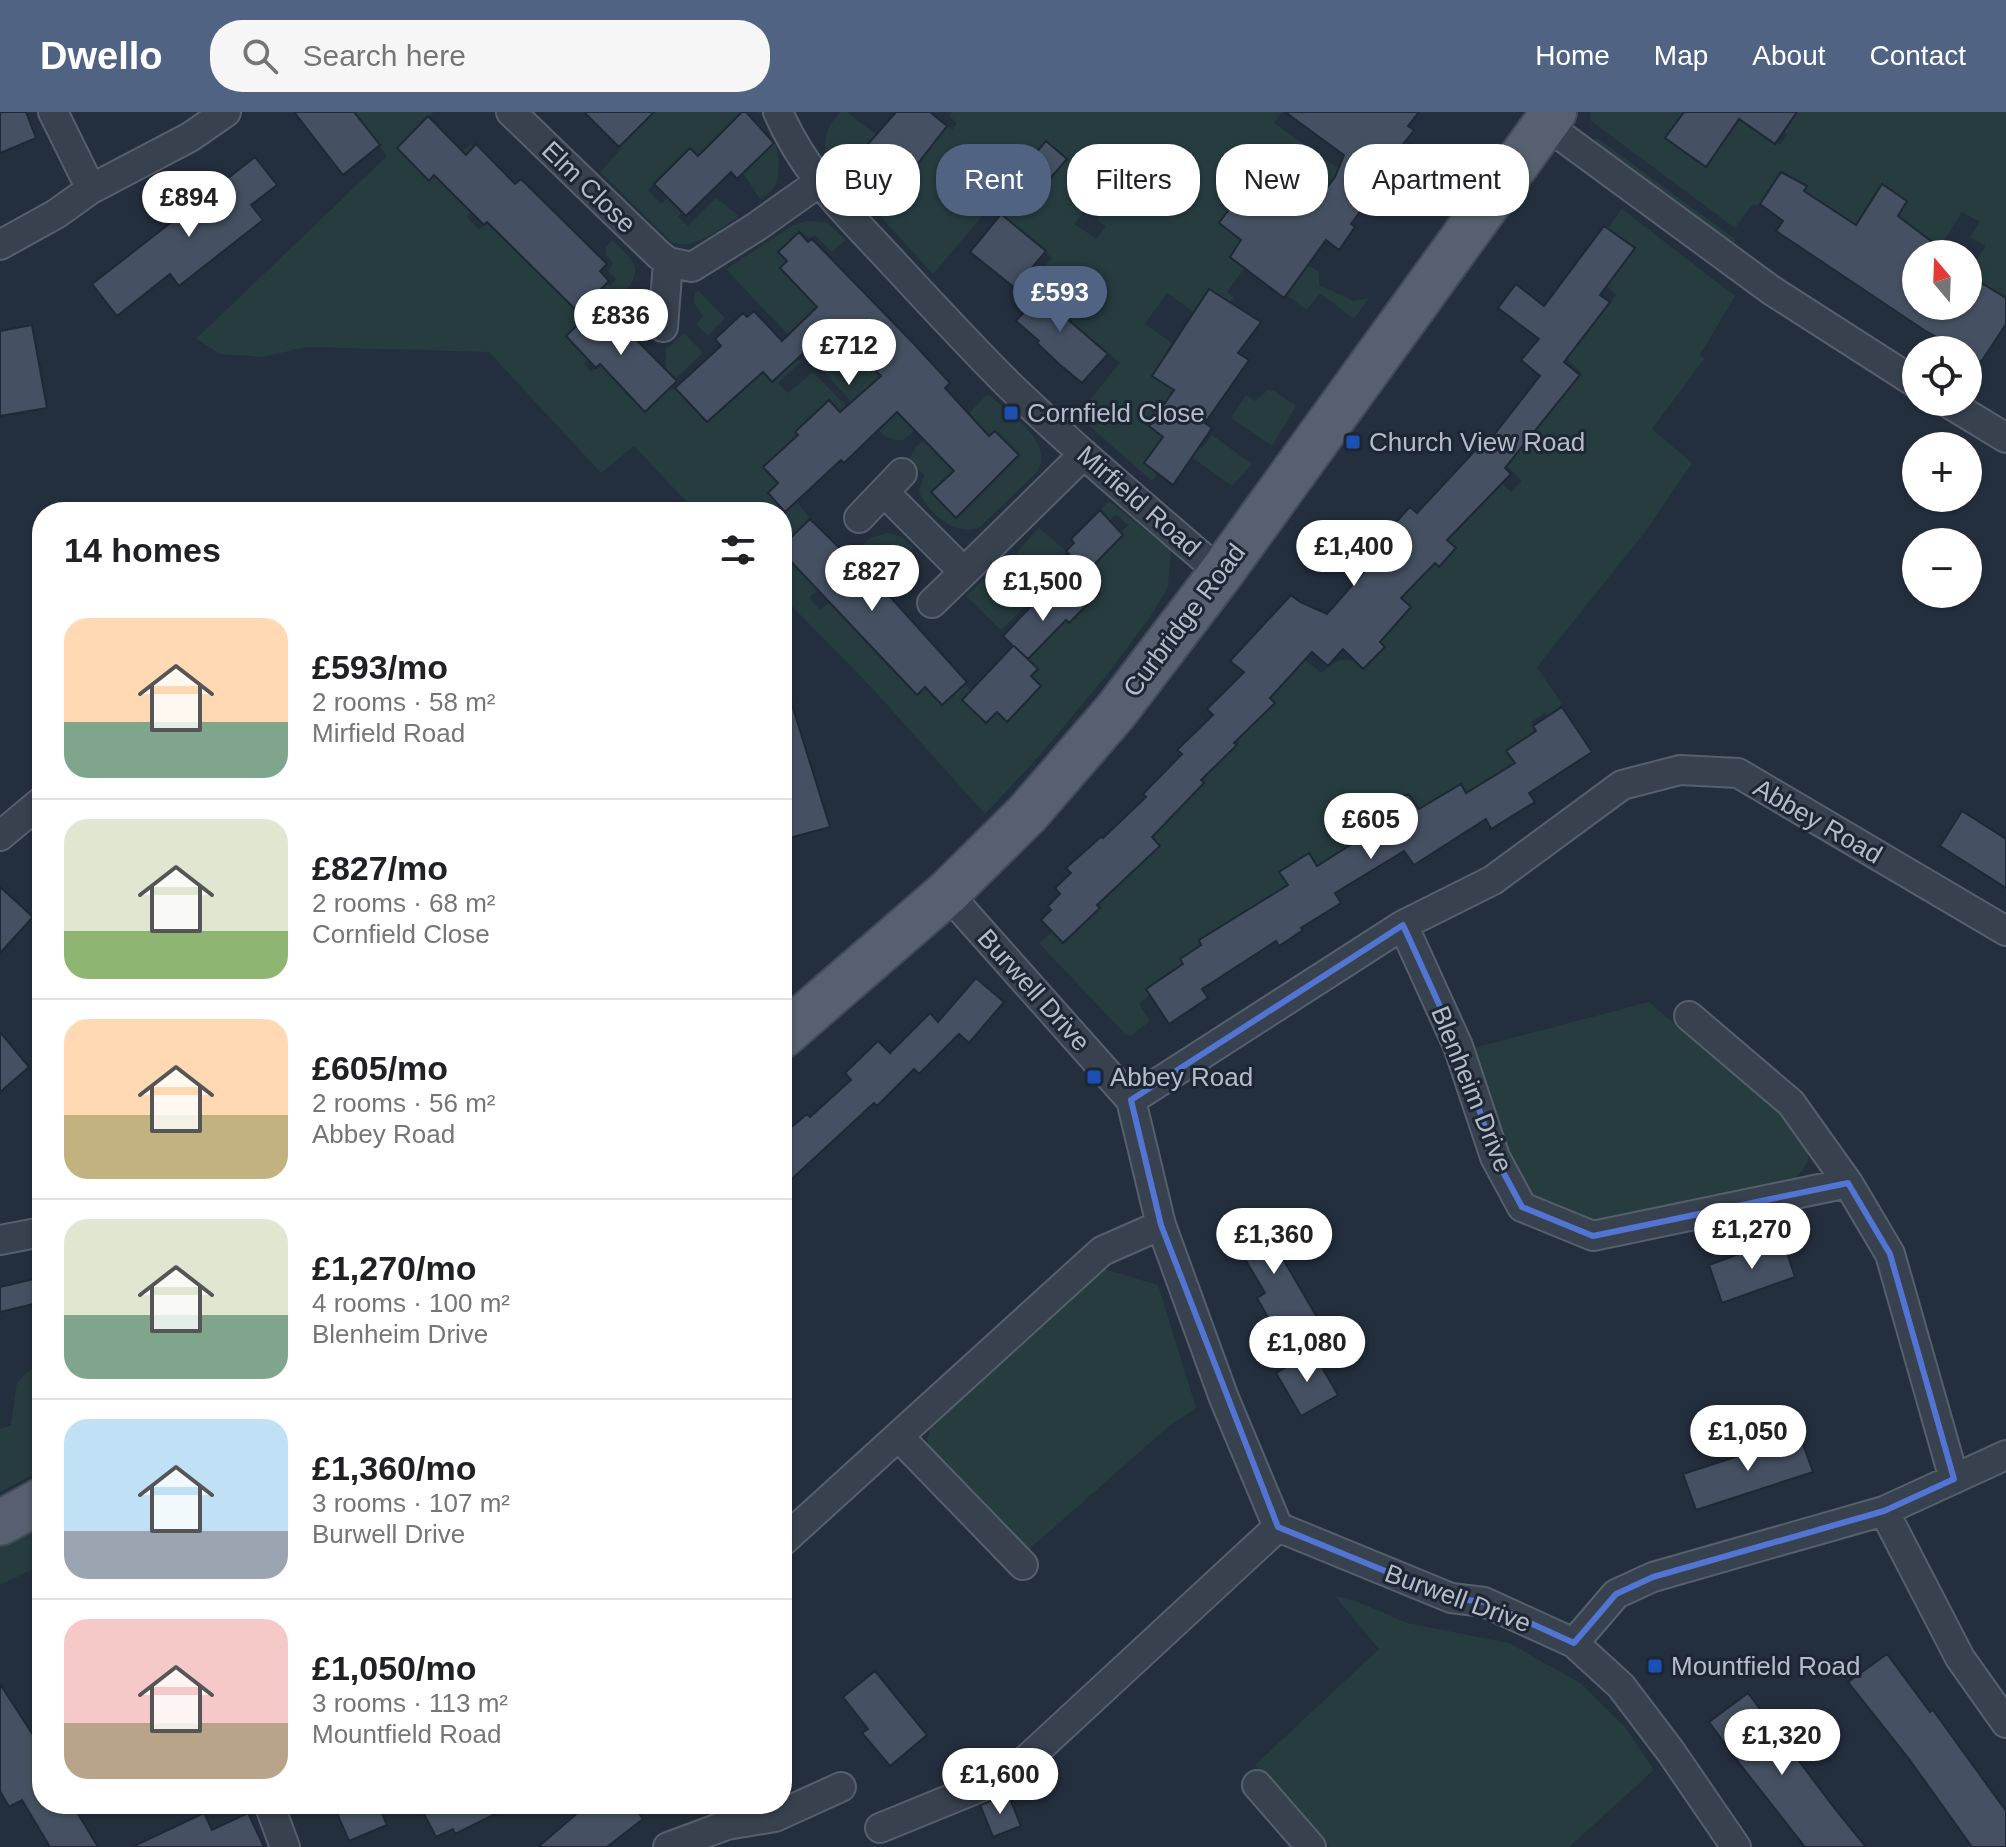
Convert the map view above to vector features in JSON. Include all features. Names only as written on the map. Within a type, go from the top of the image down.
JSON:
[{"type":"main road","name":"Curbridge Road","points":[[792,1027],[947,893],[1027,814],[1116,711],[1221,573],[1550,118]]},
{"type":"main road","points":[[0,1523],[32,1505]]},
{"type":"street","points":[[53,112],[91,189]]},
{"type":"street","points":[[0,245],[56,214],[91,189],[190,137],[226,112]]},
{"type":"street","name":"Elm Close","points":[[511,112],[668,262]]},
{"type":"street","name":"Mirfield Road","points":[[787,116],[796,151],[816,180]]},
{"type":"street","points":[[1550,118],[1771,290],[1902,374]]},
{"type":"street","points":[[663,327],[668,262],[692,267],[816,184]]},
{"type":"street","name":"Mirfield Road","points":[[849,216],[998,374],[1084,454],[1221,573]]},
{"type":"street","points":[[1970,416],[2006,438]]},
{"type":"street","points":[[932,603],[1084,454]]},
{"type":"street","points":[[859,518],[893,483],[964,572]]},
{"type":"street","name":"Abbey Road","points":[[1131,1100],[1403,925],[1493,880],[1622,785],[1680,770],[1738,773],[2006,931]]},
{"type":"street","points":[[0,836],[32,809]]},
{"type":"street","name":"Burwell Drive","points":[[947,893],[1131,1100],[1161,1225],[1224,1398],[1278,1527],[1451,1598],[1484,1602],[1574,1643],[1629,1697],[1736,1847]]},
{"type":"street","name":"Blenheim Drive","points":[[1403,925],[1458,1046],[1495,1157],[1522,1207],[1593,1236],[1848,1183]]},
{"type":"street","points":[[1689,1016],[1791,1103],[1848,1183],[1890,1254],[1954,1479]]},
{"type":"street","points":[[792,1533],[1102,1251],[1161,1225]]},
{"type":"street","points":[[0,1240],[32,1234]]},
{"type":"street","points":[[899,1437],[1023,1565]]},
{"type":"street","points":[[1574,1643],[1616,1594],[1653,1577],[1884,1511],[2006,1455]]},
{"type":"street","points":[[1884,1511],[1960,1658],[2006,1723]]},
{"type":"street","points":[[880,1828],[1010,1775],[1278,1527]]},
{"type":"street","points":[[1257,1785],[1311,1847]]},
{"type":"street","points":[[792,1809],[841,1787]]},
{"type":"street","points":[[273,1814],[285,1847]]},
{"type":"street","points":[[668,1847],[727,1825],[782,1814]]},
{"type":"highlighted area","points":[[1403,925],[1458,1046],[1495,1157],[1522,1207],[1593,1236],[1848,1183],[1890,1254],[1954,1479],[1884,1511],[1653,1577],[1616,1594],[1574,1643],[1484,1602],[1451,1598],[1278,1527],[1161,1225],[1131,1100]]},
{"type":"green space","points":[[354,112],[433,112],[402,143],[404,156],[429,180],[471,144],[473,146],[444,175],[471,212],[467,217],[479,230],[488,221],[578,311],[607,283],[610,286],[616,279],[608,271],[613,263],[605,254],[612,240],[627,254],[635,272],[621,296],[635,309],[623,320],[608,306],[603,310],[595,302],[592,305],[595,308],[566,336],[588,359],[584,364],[591,372],[600,364],[645,411],[671,388],[675,388],[708,422],[751,382],[719,347],[721,345],[802,361],[778,383],[788,393],[813,372],[846,406],[840,412],[795,432],[798,435],[764,467],[778,483],[768,494],[776,502],[687,502],[634,446],[601,473],[489,352],[307,347],[262,357],[221,354],[196,339],[387,156]]},
{"type":"green space","points":[[654,112],[742,112],[698,156],[690,149],[648,190],[661,204],[668,197],[682,212],[678,217],[688,226],[716,198],[739,216],[699,241],[673,243],[600,172],[620,150],[619,147]]},
{"type":"green space","points":[[841,112],[847,112],[886,142],[825,144],[829,128]]},
{"type":"green space","points":[[952,112],[1282,112],[1274,123],[1303,144],[1216,144],[1216,216],[1289,216],[1326,241],[1320,249],[1280,219],[1227,292],[1234,298],[1227,306],[1223,333],[1167,293],[1145,324],[1202,364],[1163,437],[1144,463],[1158,474],[1152,481],[1077,415],[1120,363],[1064,316],[1070,308],[1041,284],[1020,306],[1013,300],[1052,258],[1003,216],[1051,216],[1051,177],[1066,158],[1046,141],[1043,144],[936,144],[936,216],[982,216],[933,274],[880,216],[920,216],[920,147],[947,126],[952,130],[957,123],[949,116]]},
{"type":"green space","points":[[1590,112],[1684,112],[1666,138],[1732,112],[1780,145],[1787,134],[1781,112],[2006,112],[2006,298],[1991,289],[1982,297],[1982,252],[1986,246],[1982,240],[1970,237],[1980,222],[1962,212],[1944,240],[1932,240],[1908,224],[1887,231],[1907,201],[1883,185],[1856,225],[1844,217],[1839,225],[1804,191],[1807,186],[1775,182],[1760,204],[1751,206],[1735,228],[1591,121]]},
{"type":"green space","points":[[1597,138],[1736,240],[1731,247],[1593,142]]},
{"type":"green space","points":[[775,141],[779,166],[777,181],[760,199],[743,173]]},
{"type":"green space","points":[[1328,161],[1340,170],[1328,186]]},
{"type":"green space","points":[[1622,209],[1735,296],[1700,355],[1704,359],[1652,429],[1692,463],[1645,532],[1537,667],[1562,704],[1548,716],[1545,713],[1531,722],[1540,737],[1523,749],[1518,743],[1507,750],[1515,763],[1466,793],[1461,785],[1419,809],[1407,794],[1379,813],[1386,823],[1317,866],[1309,853],[1280,873],[1287,885],[1199,940],[1201,945],[1180,958],[1184,965],[1139,1004],[1150,1021],[1131,1036],[1125,1034],[1039,943],[1052,932],[1063,942],[1160,846],[1152,837],[1239,743],[1237,740],[1270,698],[1305,660],[1322,673],[1342,660],[1353,661],[1364,668],[1385,647],[1377,639],[1429,558],[1439,567],[1456,549],[1448,541],[1471,516],[1497,478],[1511,492],[1522,481],[1507,466],[1580,375],[1581,372],[1566,359],[1616,295],[1606,286],[1634,248],[1608,228]]},
{"type":"green space","points":[[807,221],[827,223],[846,240],[832,252],[815,235],[809,238],[796,228],[799,232],[778,252],[787,261],[780,268],[807,296],[887,316],[855,348],[932,415],[902,441],[885,437],[726,269],[792,226]]},
{"type":"green space","points":[[1304,263],[1319,272],[1319,285],[1354,301],[1369,298],[1354,319],[1320,293],[1307,310],[1286,295],[1289,291],[1284,287]]},
{"type":"green space","points":[[698,290],[725,318],[708,336],[696,324],[703,317],[694,302]]},
{"type":"green space","points":[[684,333],[703,353],[670,384],[666,379],[666,349]]},
{"type":"green space","points":[[1268,390],[1296,406],[1272,446],[1231,418],[1246,395],[1255,401]]},
{"type":"green space","points":[[988,394],[1027,429],[1040,451],[1041,462],[1036,473],[980,527],[962,529],[944,521],[928,507],[919,491],[924,475],[909,459],[916,447],[960,405],[969,413]],"holes":[[[995,431],[1019,455],[956,517],[931,492]]]},
{"type":"green space","points":[[1212,435],[1252,464],[1232,486],[1182,450],[1190,439],[1202,448]]},
{"type":"green space","points":[[1109,501],[1171,551],[1168,587],[1110,671],[1041,754],[985,814],[873,689],[792,606],[792,562],[808,577],[845,564],[809,598],[820,610],[829,603],[916,695],[925,687],[943,705],[955,694],[947,685],[956,677],[1008,722],[1041,687],[1031,676],[1037,669],[1027,659],[1055,630],[1030,607],[1035,604],[1070,623],[1098,593],[1064,559],[1069,555],[1091,559],[1095,563],[1123,535],[1121,533],[1128,525],[1116,514],[1110,520],[1100,510]]},
{"type":"green space","points":[[797,502],[810,519],[792,536],[792,506]]},
{"type":"green space","points":[[1039,528],[1066,551],[1041,575],[1016,553]]},
{"type":"green space","points":[[888,533],[901,537],[913,546],[912,549],[891,555],[874,571],[861,568],[850,558],[870,538]]},
{"type":"green space","points":[[995,568],[1031,600],[1001,630],[966,596]]},
{"type":"green space","points":[[1649,1002],[1803,1133],[1809,1147],[1808,1160],[1790,1182],[1637,1217],[1594,1220],[1556,1209],[1525,1193],[1504,1165],[1474,1048]]},
{"type":"green space","points":[[1101,1268],[1158,1285],[1196,1408],[1168,1427],[1026,1552],[933,1456],[927,1440],[931,1426]]},
{"type":"green space","points":[[32,1368],[32,1475],[0,1492],[0,1429],[11,1425],[17,1382]]},
{"type":"green space","points":[[32,1527],[32,1570],[0,1585],[0,1544]]},
{"type":"green space","points":[[1335,1596],[1356,1601],[1407,1623],[1509,1643],[1580,1683],[1625,1727],[1654,1770],[1569,1847],[1329,1847],[1255,1765],[1379,1649]]},
{"type":"building","points":[[0,112],[26,112],[36,138],[0,153]]},
{"type":"building","points":[[294,112],[354,112],[380,145],[343,175]]},
{"type":"building","points":[[584,112],[654,112],[619,147]]},
{"type":"building","points":[[742,112],[746,112],[774,143],[737,179],[731,172],[686,216],[654,184],[690,148],[698,156]]},
{"type":"building","points":[[896,112],[930,112],[947,126],[920,161],[920,144],[868,144]]},
{"type":"building","points":[[1285,112],[1419,112],[1408,126],[1414,130],[1403,144],[1344,144],[1344,155]]},
{"type":"building","points":[[1684,112],[1797,112],[1775,144],[1739,119],[1706,167],[1665,138]]},
{"type":"building","points":[[428,116],[466,155],[476,144],[515,184],[521,179],[607,264],[600,271],[609,281],[578,312],[487,222],[484,225],[434,175],[429,181],[397,148]]},
{"type":"building","points":[[1051,145],[1067,159],[1051,178]]},
{"type":"building","points":[[1344,155],[1344,216],[1357,216],[1351,224],[1355,227],[1339,250],[1326,240],[1284,298],[1230,257],[1241,240],[1219,223],[1224,216],[1328,216],[1328,186]]},
{"type":"building","points":[[255,157],[277,185],[251,205],[263,220],[179,286],[170,274],[117,316],[92,284]]},
{"type":"building","points":[[1781,172],[1807,186],[1804,191],[1856,225],[1882,184],[1907,201],[1898,216],[1930,240],[1902,240],[1902,315],[1776,231],[1783,221],[1760,204]]},
{"type":"building","points":[[999,216],[1003,216],[1046,251],[1015,288],[970,252]]},
{"type":"building","points":[[1604,226],[1635,248],[1600,295],[1610,302],[1564,362],[1580,375],[1505,468],[1511,474],[1447,540],[1456,548],[1439,567],[1435,563],[1401,598],[1411,607],[1380,642],[1385,647],[1363,669],[1343,649],[1328,666],[1312,652],[1270,698],[1275,703],[1234,743],[1237,745],[1201,780],[1204,783],[1152,837],[1160,846],[1097,905],[1100,908],[1063,943],[1041,920],[1051,910],[1048,906],[1060,894],[1055,888],[1071,873],[1066,868],[1146,797],[1143,794],[1182,754],[1177,750],[1213,715],[1207,709],[1244,672],[1230,661],[1291,595],[1327,614],[1379,555],[1372,548],[1410,507],[1417,513],[1483,442],[1486,445],[1540,376],[1521,360],[1539,339],[1498,308],[1516,284],[1544,306]]},
{"type":"building","points":[[799,232],[808,242],[812,239],[950,383],[945,388],[989,436],[995,431],[1019,455],[956,518],[931,492],[954,471],[897,412],[844,463],[841,460],[792,506],[792,502],[776,502],[768,493],[778,483],[763,467],[798,435],[795,432],[829,400],[840,412],[881,376],[832,327],[772,382],[763,372],[707,422],[675,388],[721,346],[715,339],[743,313],[747,317],[754,311],[782,341],[817,307],[780,268],[787,261],[778,252]]},
{"type":"building","points":[[1982,283],[2006,298],[2006,324],[1982,360],[1982,336],[1935,336],[1909,320],[1982,320]]},
{"type":"building","points":[[1040,284],[1070,308],[1064,316],[1108,354],[1082,383],[1016,321],[1026,310],[1020,306]]},
{"type":"building","points":[[1209,289],[1261,322],[1238,353],[1249,360],[1205,423],[1212,428],[1173,485],[1144,463],[1163,437],[1149,426],[1174,390],[1152,376]]},
{"type":"building","points":[[600,303],[677,381],[645,412],[600,364],[596,368],[566,336]]},
{"type":"building","points":[[32,325],[47,408],[0,416],[0,331]]},
{"type":"building","points":[[1100,510],[1123,535],[1082,577],[1099,593],[1069,623],[1066,620],[1028,659],[1014,646],[1038,669],[1031,676],[1041,686],[1007,722],[997,712],[986,723],[962,700],[1013,646],[1003,636],[1034,603],[1031,600],[1038,593],[1034,589],[1069,554],[1066,551],[1074,543],[1071,539]]},
{"type":"building","points":[[810,519],[864,572],[866,570],[967,682],[942,705],[925,687],[917,695],[792,563],[792,536]]},
{"type":"building","points":[[792,705],[830,827],[792,837]]},
{"type":"building","points":[[1562,707],[1592,752],[1529,793],[1535,802],[1491,829],[1486,819],[1414,865],[1404,851],[1335,893],[1341,903],[1301,928],[1303,930],[1279,946],[1276,941],[1202,989],[1208,998],[1169,1024],[1146,989],[1183,964],[1180,959],[1201,945],[1199,940],[1288,885],[1279,872],[1309,853],[1317,866],[1385,823],[1379,813],[1408,794],[1419,809],[1461,784],[1466,793],[1515,763],[1506,751],[1536,731],[1533,726]]},
{"type":"building","points":[[1962,811],[2006,839],[2006,888],[1940,846]]},
{"type":"building","points":[[0,887],[32,918],[0,953]]},
{"type":"building","points":[[976,978],[1004,1002],[969,1043],[959,1034],[919,1074],[914,1069],[877,1106],[874,1103],[792,1179],[792,1127],[807,1114],[810,1117],[851,1080],[845,1073],[878,1041],[890,1053],[930,1013],[938,1022]]},
{"type":"building","points":[[0,1032],[29,1067],[0,1092]]},
{"type":"building","points":[[1266,1212],[1291,1254],[1283,1259],[1318,1319],[1281,1340],[1257,1298],[1265,1293],[1230,1234]]},
{"type":"building","points":[[1782,1238],[1795,1277],[1722,1303],[1709,1265]]},
{"type":"building","points":[[32,1279],[32,1304],[0,1312],[0,1287]]},
{"type":"building","points":[[1313,1352],[1338,1395],[1301,1416],[1276,1373]]},
{"type":"building","points":[[1800,1436],[1813,1472],[1696,1510],[1683,1474]]},
{"type":"building","points":[[1887,1654],[1930,1712],[1933,1710],[2006,1811],[2006,1847],[1972,1847],[1909,1759],[1848,1682]]},
{"type":"building","points":[[875,1671],[927,1735],[890,1766],[862,1733],[868,1729],[843,1697]]},
{"type":"building","points":[[0,1684],[32,1734],[32,1814],[78,1814],[98,1847],[50,1847],[22,1800],[9,1807],[0,1791]]},
{"type":"building","points":[[1748,1693],[1866,1847],[1805,1847],[1739,1763],[1709,1722]]},
{"type":"building","points":[[1008,1794],[1021,1826],[993,1837],[980,1805]]},
{"type":"building","points":[[202,1814],[212,1830],[248,1814],[264,1847],[132,1847]]},
{"type":"building","points":[[337,1814],[382,1814],[387,1825],[349,1841]]},
{"type":"building","points":[[424,1814],[495,1814],[455,1834],[453,1829],[436,1837]]},
{"type":"building","points":[[576,1814],[639,1814],[643,1819],[607,1847],[538,1847]]},
{"type":"place","name":"Cornfield Close","points":[[1011,413]]},
{"type":"place","name":"Church View Road","points":[[1353,442]]},
{"type":"place","name":"Abbey Road","points":[[1094,1077]]},
{"type":"place","name":"Mountfield Road","points":[[1655,1666]]}]
